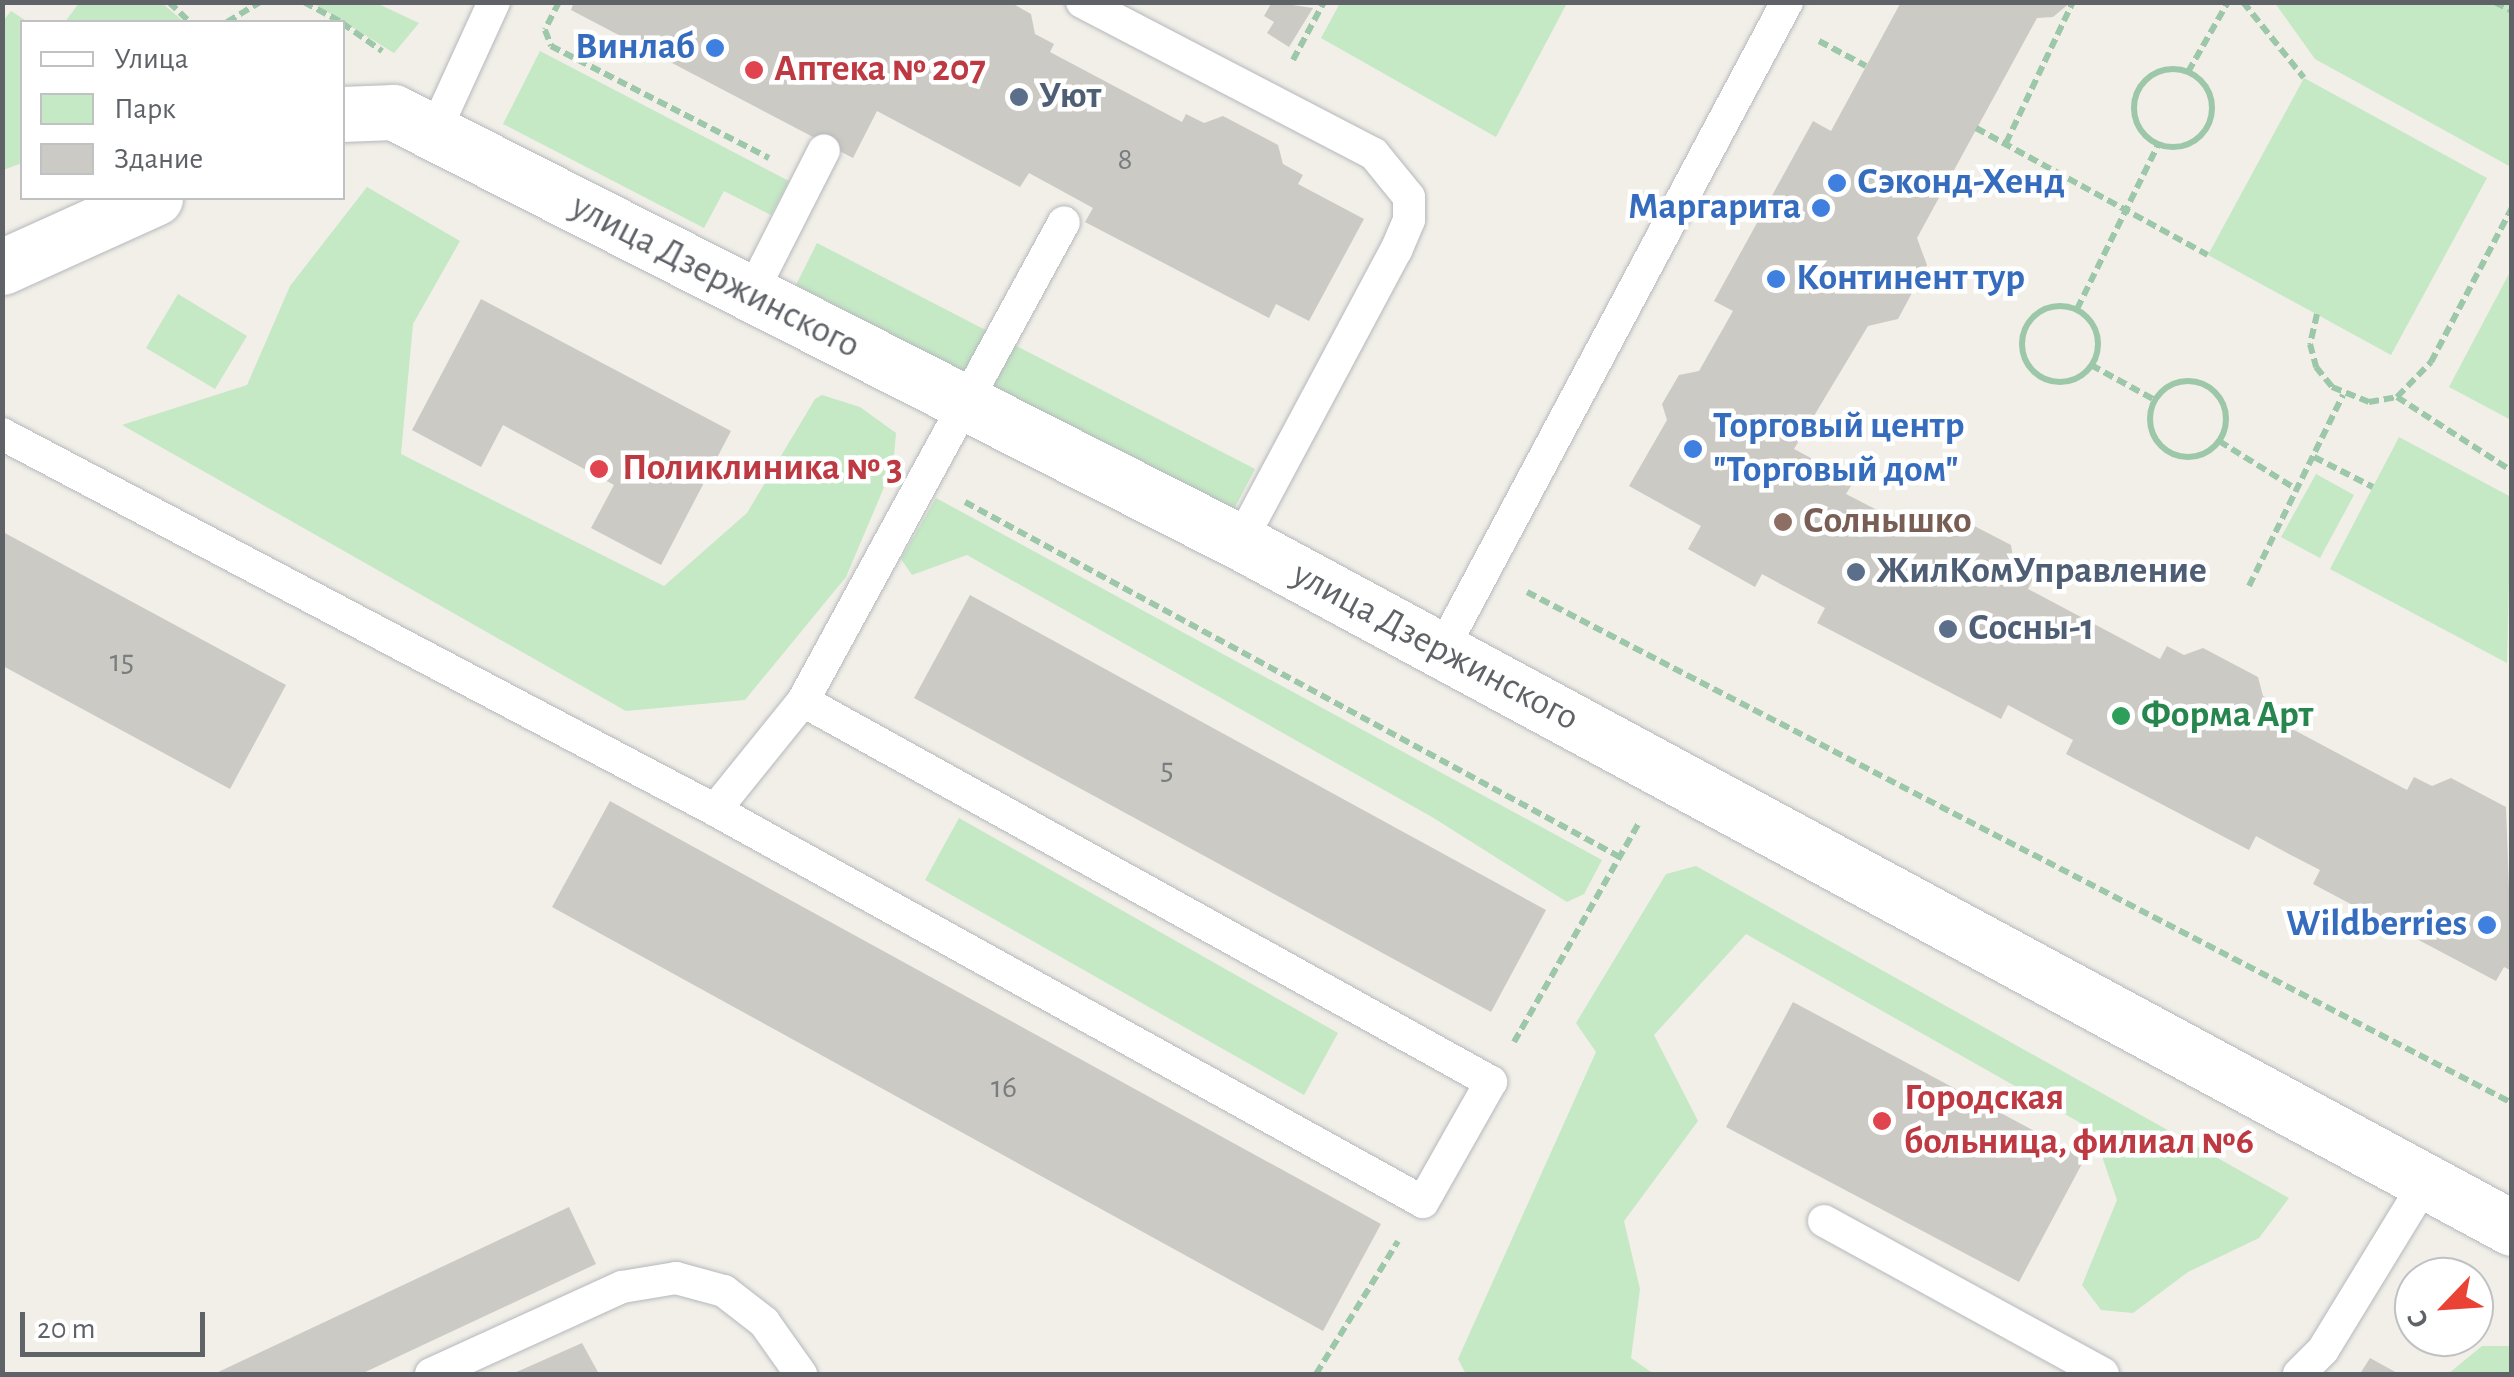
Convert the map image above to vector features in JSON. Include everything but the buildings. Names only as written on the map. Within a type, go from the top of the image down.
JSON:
[{"type":"street","name":"улица Дзержинского","points":[[345,114],[393,112],[965,407],[1240,542],[2512,1228]]},
{"type":"street","points":[[2,267],[151,200]]},
{"type":"lane","points":[[434,133],[494,2]]},
{"type":"lane","points":[[1082,2],[1374,154],[1400,178],[1410,220],[1240,542]]},
{"type":"lane","points":[[1442,650],[1786,2]]},
{"type":"lane","points":[[751,294],[816,164]]},
{"type":"lane","points":[[714,810],[803,701],[1064,222]]},
{"type":"lane","points":[[2,434],[714,810],[1422,1202],[1491,1082],[803,701]]},
{"type":"lane","points":[[2299,1374],[2323,1350],[2426,1180]]},
{"type":"lane","points":[[1824,1221],[2103,1374]]},
{"type":"lane","points":[[431,1374],[622,1288],[676,1278],[724,1292],[750,1312],[801,1374]]},
{"type":"path","points":[[169,2],[188,20]]},
{"type":"path","points":[[231,20],[260,2]]},
{"type":"path","points":[[304,2],[337,20]]},
{"type":"path","points":[[559,2],[545,30],[550,46],[816,164]]},
{"type":"path","points":[[1272,101],[1324,2]]},
{"type":"path","points":[[2006,143],[2073,2]]},
{"type":"path","points":[[2188,72],[2228,2]]},
{"type":"path","points":[[2243,2],[2304,78]]},
{"type":"path","points":[[2495,2],[2512,11]]},
{"type":"path","points":[[345,25],[362,34]]},
{"type":"path","points":[[2188,72],[2207,87],[2210,122],[2184,146],[2158,145],[2135,120],[2137,94],[2152,75],[2188,72]]},
{"type":"path","points":[[1976,128],[2208,255]]},
{"type":"path","points":[[2077,310],[2158,145]]},
{"type":"path","points":[[2317,314],[2310,344],[2316,367],[2344,395],[2369,402],[2397,396],[2431,362],[2512,208]]},
{"type":"path","points":[[2052,306],[2077,310],[2098,340],[2092,365],[2058,382],[2036,374],[2023,354],[2030,319],[2052,306]]},
{"type":"path","points":[[2092,365],[2155,400]]},
{"type":"path","points":[[2174,383],[2209,387],[2226,411],[2219,441],[2194,457],[2170,454],[2149,424],[2155,400],[2174,383]]},
{"type":"path","points":[[2250,586],[2344,395]]},
{"type":"path","points":[[2397,396],[2512,472]]},
{"type":"path","points":[[2219,441],[2296,488]]},
{"type":"path","points":[[2314,457],[2373,487]]},
{"type":"path","points":[[924,480],[1620,858]]},
{"type":"path","points":[[1491,1082],[1668,774]]},
{"type":"path","points":[[1316,1374],[1422,1202]]},
{"type":"green space","points":[[1341,2],[1567,3],[1496,137],[1321,38]]},
{"type":"green space","points":[[79,3],[162,3],[182,20],[66,20]]},
{"type":"green space","points":[[313,3],[376,3],[419,23],[394,53]]},
{"type":"green space","points":[[2275,3],[2511,3],[2511,167],[2315,59]]},
{"type":"green space","points":[[11,11],[25,20],[20,20],[20,164],[3,170],[3,21]]},
{"type":"green space","points":[[540,51],[789,181],[771,215],[724,191],[704,228],[503,124]]},
{"type":"green space","points":[[2304,78],[2487,178],[2391,355],[2208,255]]},
{"type":"green space","points":[[367,187],[460,241],[413,324],[401,454],[664,586],[747,513],[815,399],[822,395],[860,407],[896,433],[893,466],[846,577],[745,700],[626,711],[122,425],[247,385],[290,286]]},
{"type":"green space","points":[[817,243],[1255,469],[1233,511],[796,285]]},
{"type":"green space","points":[[2511,270],[2512,420],[2449,387]]},
{"type":"green space","points":[[178,294],[247,336],[215,389],[146,348]]},
{"type":"green space","points":[[2399,437],[2511,497],[2507,663],[2330,569]]},
{"type":"green space","points":[[2316,474],[2354,495],[2320,558],[2281,537]]},
{"type":"green space","points":[[936,498],[1602,860],[1584,894],[1567,902],[1432,817],[967,555],[912,575],[901,559]]},
{"type":"green space","points":[[959,818],[1338,1033],[1304,1095],[925,880]]},
{"type":"green space","points":[[1696,866],[2289,1198],[2259,1238],[2188,1272],[2133,1313],[2101,1310],[2082,1285],[2117,1200],[2093,1130],[1746,934],[1654,1035],[1698,1121],[1624,1221],[1640,1289],[1631,1358],[1654,1374],[1466,1374],[1458,1359],[1596,1052],[1576,1023],[1666,874]]},
{"type":"green space","points":[[2494,1346],[2511,1346],[2511,1374],[2448,1374],[2469,1357],[2494,1357]]},
{"type":"place","name":"Винлаб","points":[[715,48]]},
{"type":"place","name":"Аптека № 207","points":[[754,70]]},
{"type":"place","name":"Уют","points":[[1019,97]]},
{"type":"place","name":"Сэконд-Хенд","points":[[1837,183]]},
{"type":"place","name":"Маргарита","points":[[1821,208]]},
{"type":"place","name":"Континент тур","points":[[1776,279]]},
{"type":"place","name":"Торговый центр \"Торговый дом\"","points":[[1693,449]]},
{"type":"place","name":"Поликлиника № 3","points":[[599,469]]},
{"type":"place","name":"Солнышко","points":[[1783,522]]},
{"type":"place","name":"ЖилКомУправление","points":[[1856,572]]},
{"type":"place","name":"Сосны-1","points":[[1948,629]]},
{"type":"place","name":"Форма Арт","points":[[2121,716]]},
{"type":"place","name":"Wildberries","points":[[2487,925]]},
{"type":"place","name":"Городская больница, филиал №6","points":[[1882,1121]]}]
